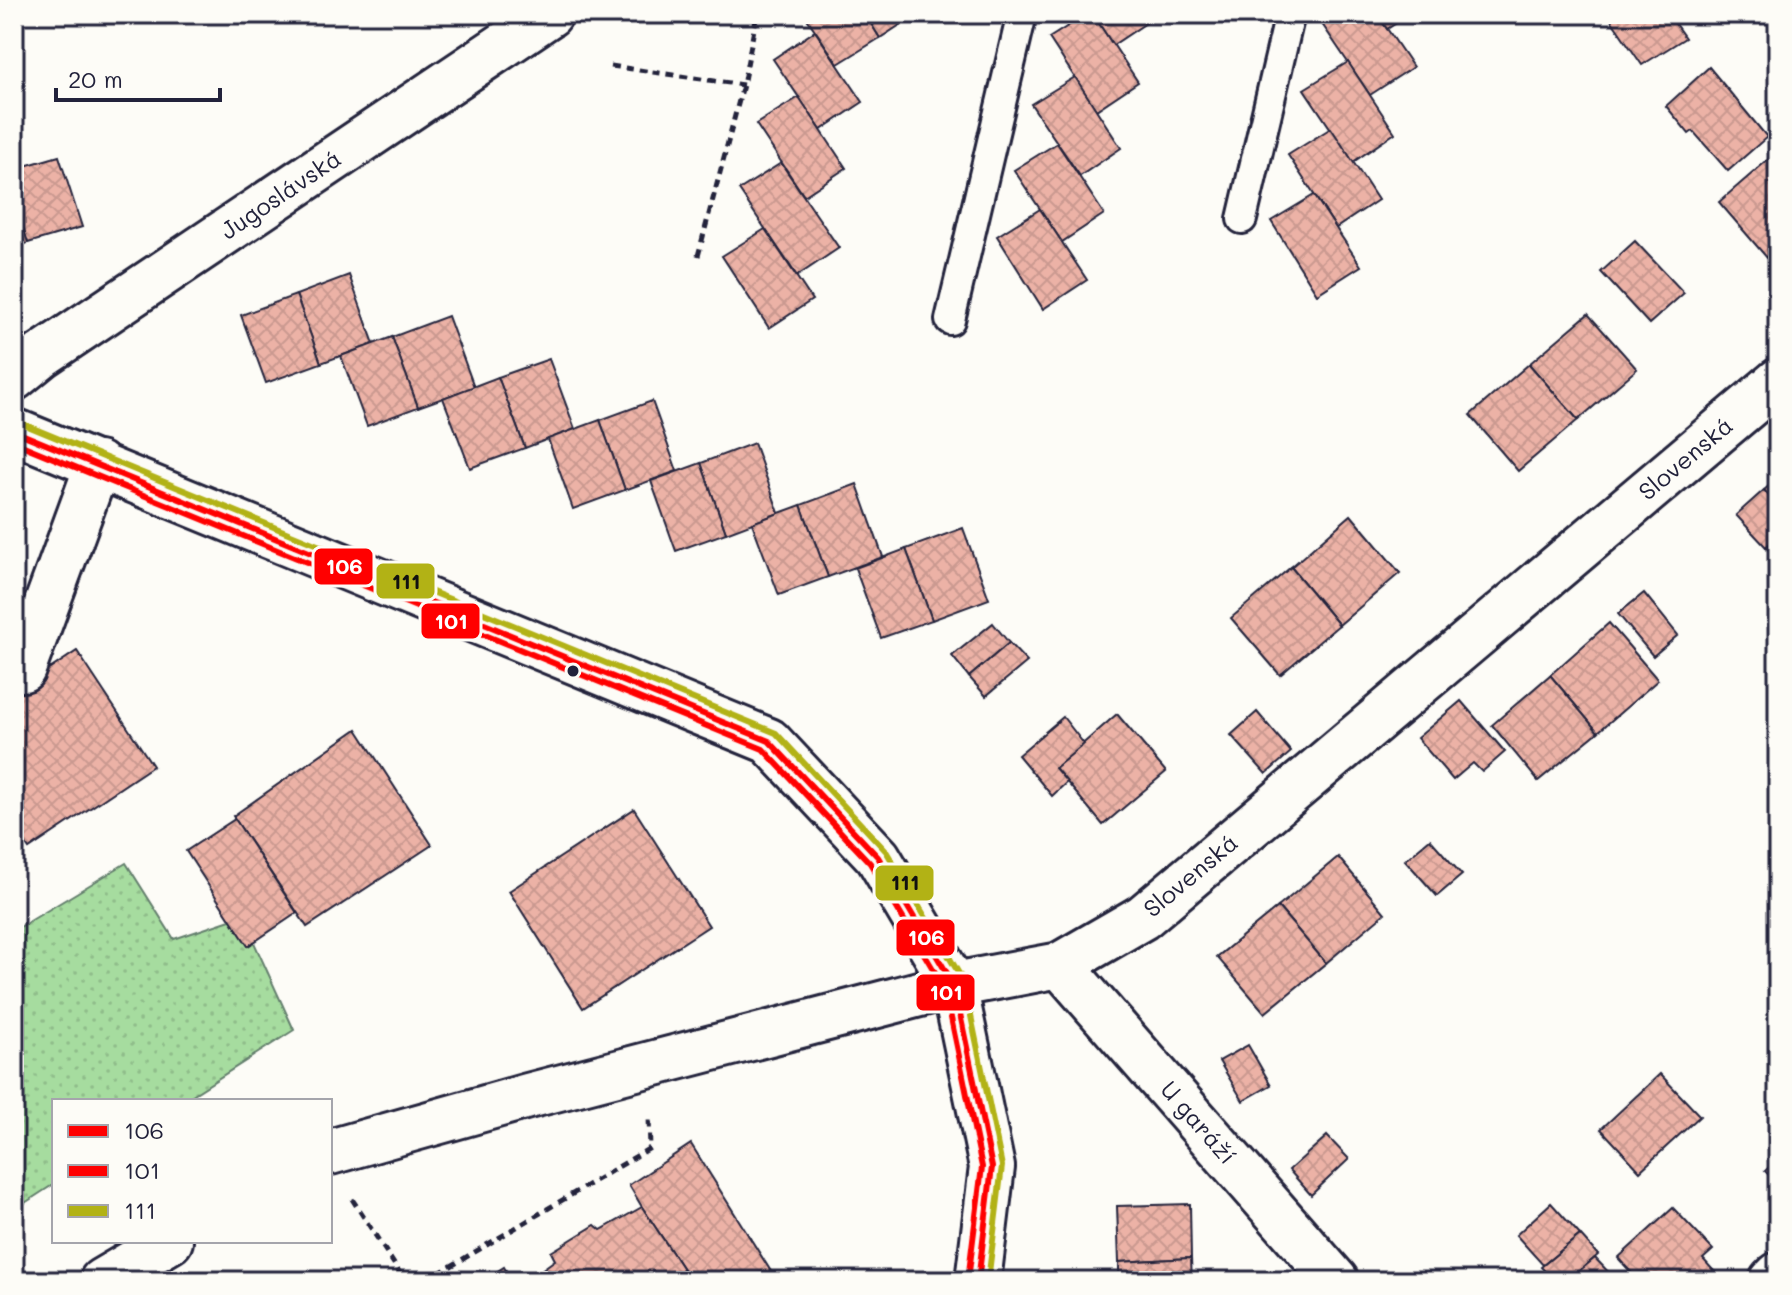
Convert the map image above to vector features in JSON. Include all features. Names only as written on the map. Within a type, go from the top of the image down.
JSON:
[{"type":"street","name":"Jugoslávská","points":[[14,378],[42,355],[550,14]]},
{"type":"street","name":"Slovenská","points":[[338,1172],[646,1065],[954,985],[1060,965],[1143,917],[1778,381]]},
{"type":"street","points":[[14,431],[769,741],[878,857],[954,985],[992,1167],[978,1281]]},
{"type":"street","points":[[23,669],[98,464]]},
{"type":"street","name":"U garáží","points":[[1060,965],[1336,1281]]},
{"type":"street","points":[[102,1281],[167,1243]]},
{"type":"street","points":[[1772,1281],[1778,1275]]},
{"type":"lane","points":[[950,320],[1022,14]]},
{"type":"lane","points":[[1242,219],[1290,14]]},
{"type":"path","points":[[698,256],[743,85],[757,14]]},
{"type":"path","points":[[611,66],[743,85]]},
{"type":"path","points":[[426,1281],[650,1148],[646,1065]]},
{"type":"path","points":[[338,1172],[405,1281]]},
{"type":"green space","points":[[126,863],[174,939],[242,916],[294,1030],[186,1099],[52,1099],[52,1185],[14,1210],[14,980],[17,975],[20,927]]},
{"type":"building","points":[[804,14],[865,14],[880,38],[838,64]]},
{"type":"building","points":[[865,14],[917,14],[880,38]]},
{"type":"building","points":[[1087,14],[1093,14],[1138,82],[1096,110],[1049,38]]},
{"type":"building","points":[[1093,14],[1153,14],[1155,17],[1113,45]]},
{"type":"building","points":[[1337,14],[1377,14],[1413,67],[1370,95],[1322,24]]},
{"type":"building","points":[[1377,14],[1410,14],[1387,29]]},
{"type":"building","points":[[1607,14],[1668,14],[1685,38],[1642,65]]},
{"type":"building","points":[[815,31],[863,102],[821,130],[773,59]]},
{"type":"building","points":[[1348,62],[1395,133],[1353,162],[1304,89]]},
{"type":"building","points":[[1709,67],[1767,137],[1728,171],[1693,131],[1689,134],[1666,106]]},
{"type":"building","points":[[1075,77],[1121,148],[1080,176],[1031,104]]},
{"type":"building","points":[[799,97],[846,168],[804,196],[756,124]]},
{"type":"building","points":[[1331,128],[1378,200],[1336,228],[1288,155]]},
{"type":"building","points":[[1057,143],[1104,214],[1062,242],[1014,170]]},
{"type":"building","points":[[1778,151],[1778,250],[1768,259],[1719,202]]},
{"type":"building","points":[[59,156],[82,227],[28,243],[14,201],[14,169]]},
{"type":"building","points":[[781,163],[839,248],[797,276],[739,190]]},
{"type":"building","points":[[1314,195],[1361,266],[1317,294],[1271,221]]},
{"type":"building","points":[[14,201],[28,243],[14,248]]},
{"type":"building","points":[[1040,209],[1087,280],[1043,309],[997,236]]},
{"type":"building","points":[[765,229],[812,300],[769,328],[722,256]]},
{"type":"building","points":[[1635,241],[1684,293],[1649,324],[1601,272]]},
{"type":"building","points":[[349,275],[374,344],[321,363],[296,295]]},
{"type":"building","points":[[296,295],[321,363],[266,383],[241,315]]},
{"type":"building","points":[[1588,314],[1637,369],[1578,420],[1529,364]]},
{"type":"building","points":[[448,316],[474,387],[418,407],[392,337]]},
{"type":"building","points":[[392,337],[418,407],[367,426],[341,356]]},
{"type":"building","points":[[549,359],[575,429],[525,448],[498,377]]},
{"type":"building","points":[[1529,364],[1578,420],[1518,471],[1470,415]]},
{"type":"building","points":[[498,377],[525,448],[470,468],[443,398]]},
{"type":"building","points":[[652,401],[677,471],[625,490],[600,420]]},
{"type":"building","points":[[600,420],[625,490],[573,509],[548,439]]},
{"type":"building","points":[[754,443],[779,513],[726,533],[701,463]]},
{"type":"building","points":[[701,463],[726,533],[676,551],[651,481]]},
{"type":"building","points":[[1778,478],[1778,507],[1764,490]]},
{"type":"building","points":[[857,484],[883,557],[828,577],[801,505]]},
{"type":"building","points":[[1764,490],[1778,507],[1778,536],[1766,547],[1736,515]]},
{"type":"building","points":[[801,505],[828,577],[779,595],[752,523]]},
{"type":"building","points":[[1351,515],[1400,573],[1339,625],[1291,567]]},
{"type":"building","points":[[963,528],[989,599],[932,620],[906,549]]},
{"type":"building","points":[[1778,536],[1778,561],[1766,547]]},
{"type":"building","points":[[906,549],[932,620],[881,638],[855,568]]},
{"type":"building","points":[[1291,567],[1339,625],[1280,675],[1231,618]]},
{"type":"building","points":[[1644,593],[1678,635],[1653,656],[1618,614]]},
{"type":"building","points":[[993,623],[1009,643],[969,677],[952,656]]},
{"type":"building","points":[[1609,623],[1658,680],[1598,732],[1550,675]]},
{"type":"building","points":[[1009,643],[1027,662],[986,696],[969,677]]},
{"type":"building","points":[[77,651],[153,766],[29,849],[14,827],[14,693]]},
{"type":"building","points":[[1550,675],[1598,732],[1538,781],[1492,725]]},
{"type":"building","points":[[1461,701],[1505,752],[1482,772],[1473,763],[1453,780],[1417,738]]},
{"type":"building","points":[[1257,712],[1291,752],[1266,774],[1231,735]]},
{"type":"building","points":[[1117,714],[1166,772],[1103,825],[1055,768]]},
{"type":"building","points":[[1063,717],[1084,744],[1055,768],[1067,782],[1052,796],[1018,755]]},
{"type":"building","points":[[357,729],[432,845],[307,927],[233,816]]},
{"type":"building","points":[[634,809],[709,926],[583,1008],[509,891]]},
{"type":"building","points":[[235,819],[297,913],[248,946],[186,851]]},
{"type":"building","points":[[1430,839],[1462,875],[1437,896],[1405,860]]},
{"type":"building","points":[[1338,857],[1385,913],[1326,963],[1278,907]]},
{"type":"building","points":[[1278,907],[1326,963],[1265,1013],[1217,957]]},
{"type":"building","points":[[1248,1045],[1271,1085],[1243,1101],[1219,1061]]},
{"type":"building","points":[[1660,1074],[1700,1116],[1640,1171],[1601,1129]]},
{"type":"building","points":[[1327,1136],[1349,1159],[1311,1195],[1289,1170]]},
{"type":"building","points":[[691,1144],[777,1281],[691,1281],[642,1207],[629,1185]]},
{"type":"building","points":[[1778,1159],[1778,1184],[1765,1171]]},
{"type":"building","points":[[1551,1203],[1580,1235],[1543,1265],[1516,1235]]},
{"type":"building","points":[[1190,1204],[1191,1258],[1119,1262],[1117,1206]]},
{"type":"building","points":[[642,1207],[691,1281],[526,1281],[555,1260],[551,1252],[595,1225],[601,1230]]},
{"type":"building","points":[[1673,1208],[1713,1250],[1703,1259],[1723,1281],[1639,1281],[1618,1258]]},
{"type":"building","points":[[1580,1235],[1598,1255],[1567,1281],[1554,1281],[1541,1267]]},
{"type":"building","points":[[1191,1258],[1192,1281],[1119,1281],[1119,1262]]},
{"type":"building","points":[[1595,1258],[1617,1281],[1567,1281]]},
{"type":"building","points":[[504,1267],[512,1281],[482,1281]]},
{"type":"transit line","name":"111","points":[[18,422],[776,733],[886,851],[964,982],[1002,1166],[988,1281]]},
{"type":"transit line","name":"106","points":[[14,431],[769,741],[878,857],[954,985],[992,1167],[978,1281]]},
{"type":"transit line","name":"101","points":[[14,442],[763,749],[870,863],[945,989],[982,1167],[968,1280]]}]
